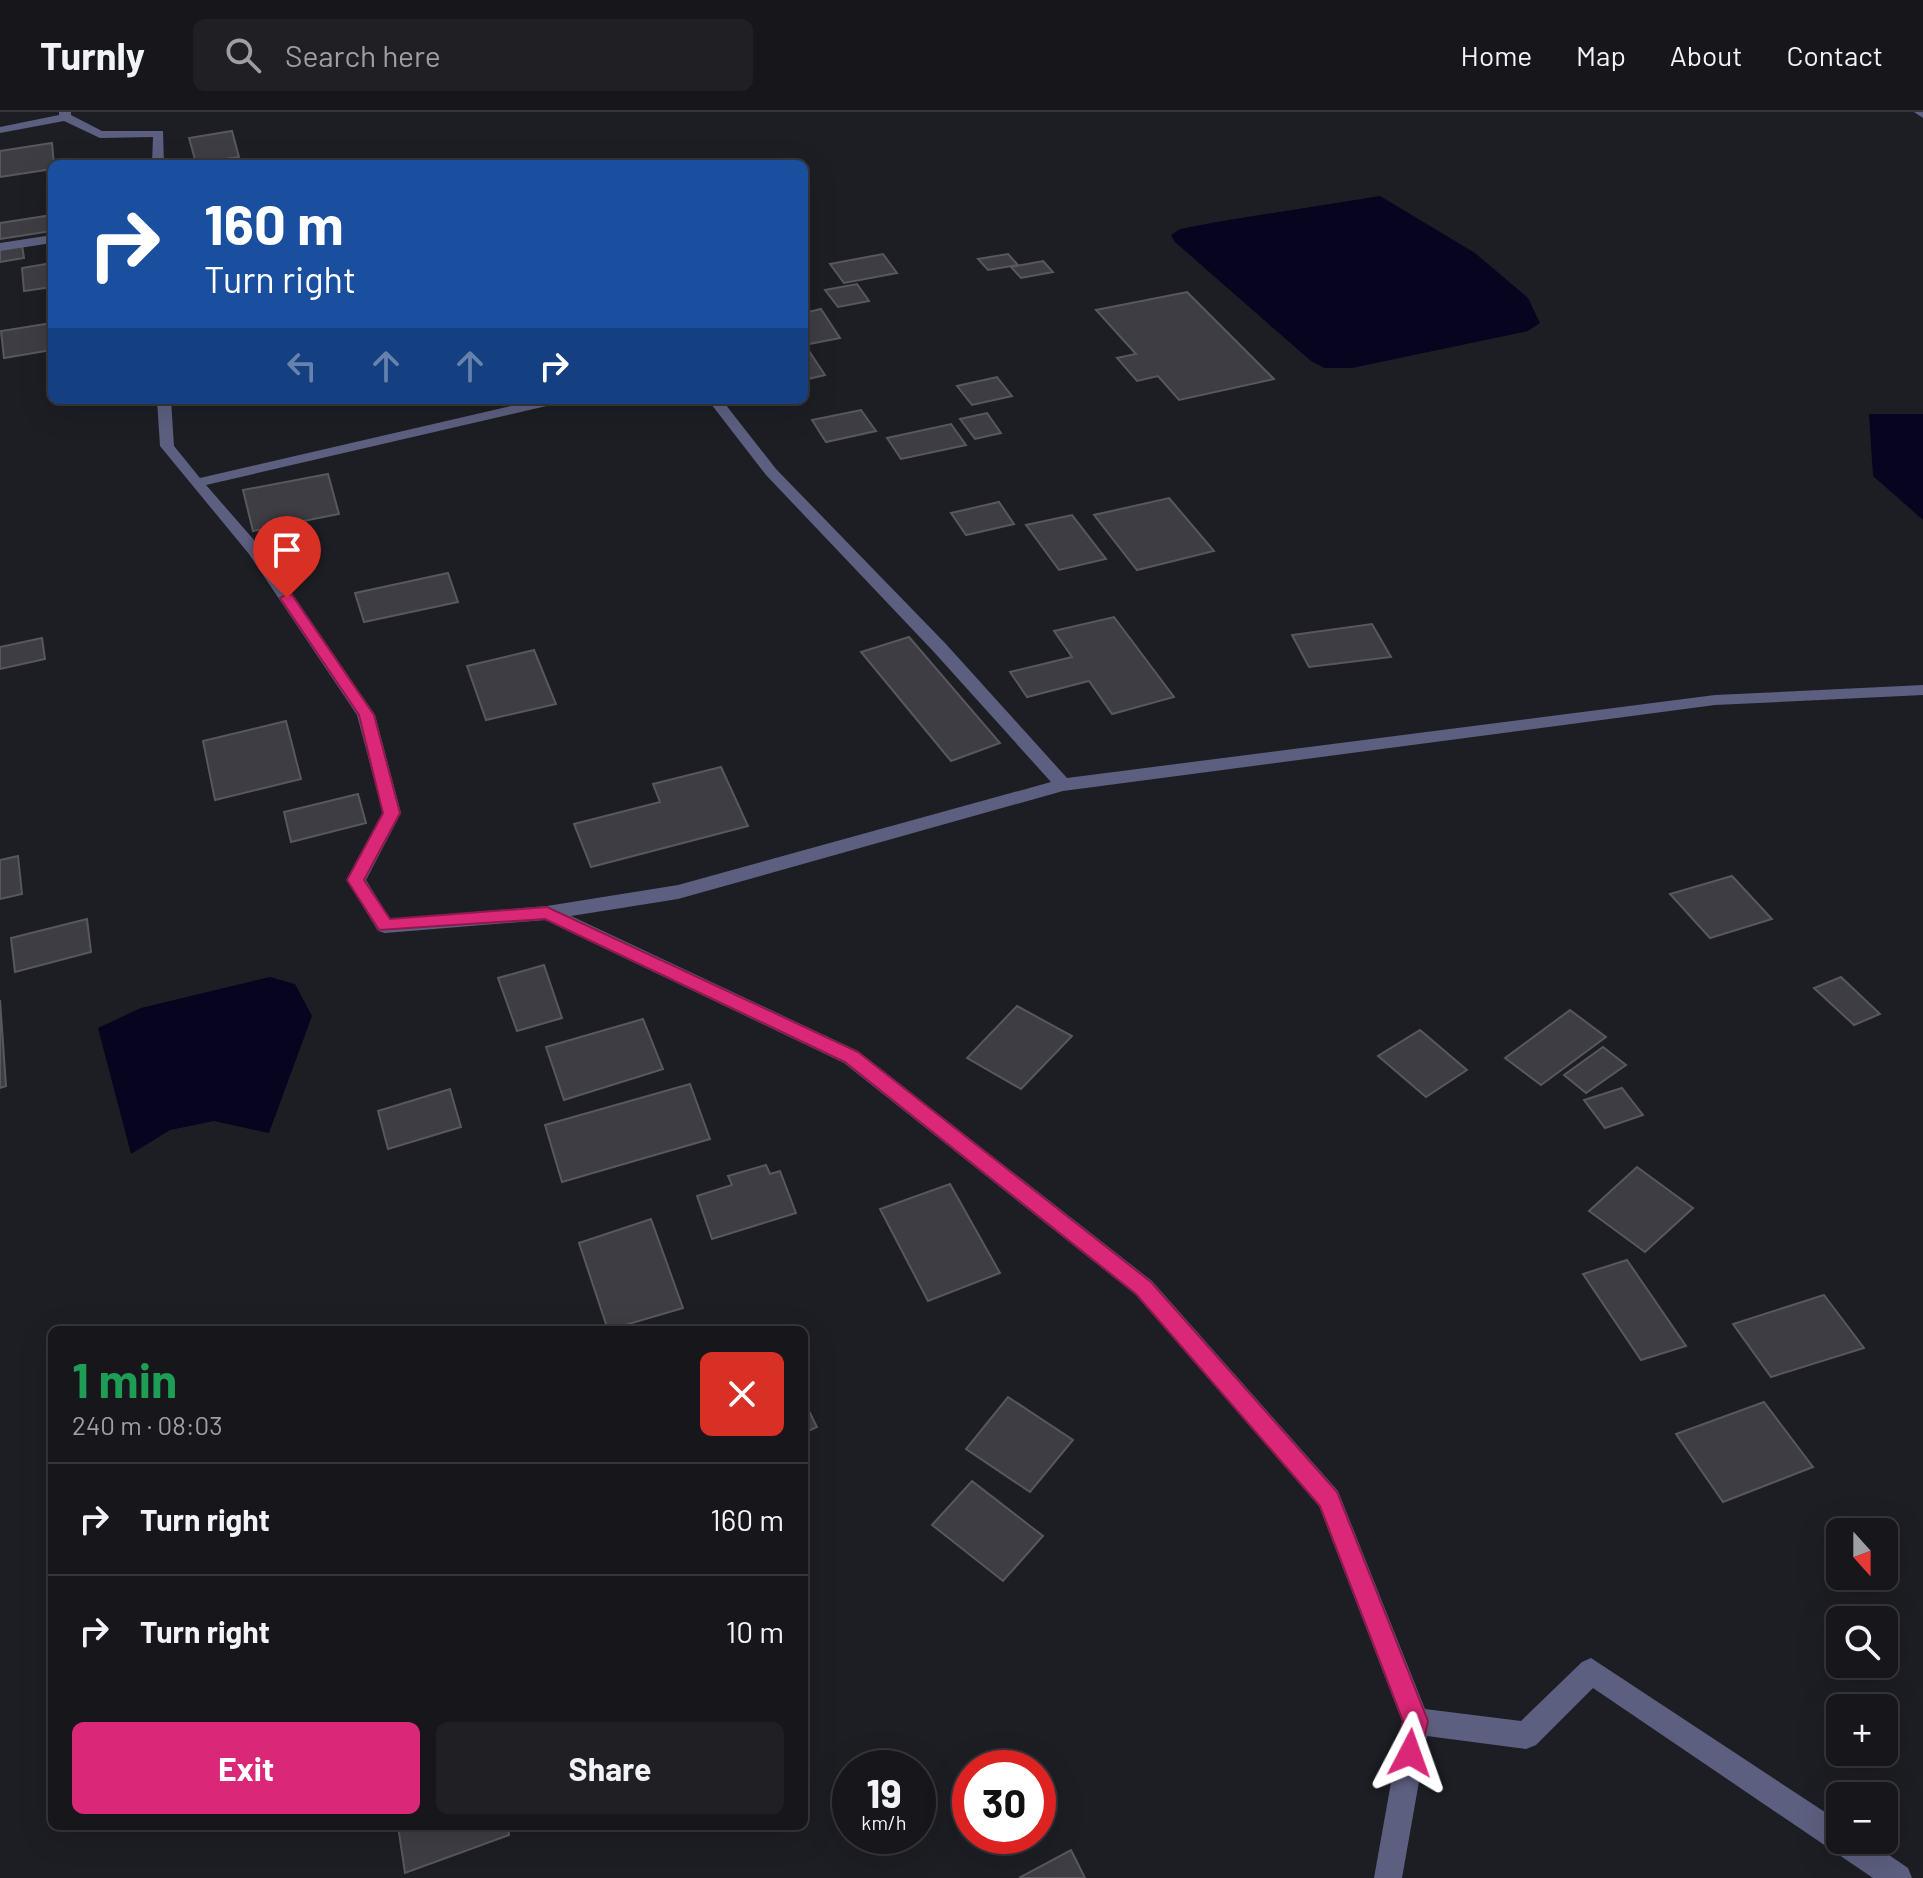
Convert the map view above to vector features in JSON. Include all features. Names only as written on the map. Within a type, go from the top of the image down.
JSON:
[{"type":"street","points":[[0,130],[65,114],[100,135],[159,133],[158,160]]},
{"type":"street","points":[[0,247],[48,240]]},
{"type":"street","points":[[164,404],[167,446],[255,551],[366,715],[392,813],[356,880],[385,926],[547,913],[678,892],[1063,785],[1715,700],[1923,690]]},
{"type":"street","points":[[196,483],[538,404]]},
{"type":"street","points":[[718,404],[771,472],[939,647],[1063,785]]},
{"type":"street","points":[[547,913],[851,1057],[1144,1288],[1329,1499],[1416,1721],[1388,1878]]},
{"type":"street","points":[[1416,1721],[1526,1735],[1591,1671],[1826,1830]]},
{"type":"street","points":[[1862,1854],[1898,1878]]},
{"type":"water","points":[[1380,196],[1475,253],[1528,298],[1540,323],[1528,331],[1352,368],[1324,368],[1311,361],[1175,242],[1171,235],[1180,229],[1216,222]]},
{"type":"water","points":[[1869,414],[1923,414],[1923,520],[1873,476]]},
{"type":"water","points":[[270,977],[295,984],[312,1016],[269,1133],[214,1121],[170,1130],[131,1154],[98,1028],[141,1008]]},
{"type":"building","points":[[232,131],[239,157],[195,160],[189,138]]},
{"type":"building","points":[[52,143],[54,160],[48,160],[48,170],[0,177],[0,151]]},
{"type":"building","points":[[48,216],[48,232],[0,239],[0,223]]},
{"type":"building","points":[[22,245],[24,258],[0,262],[0,249]]},
{"type":"building","points":[[883,254],[897,273],[844,283],[830,264]]},
{"type":"building","points":[[1008,254],[1018,265],[988,270],[978,259]]},
{"type":"building","points":[[1043,261],[1053,272],[1021,278],[1011,267]]},
{"type":"building","points":[[48,264],[48,288],[24,291],[22,268]]},
{"type":"building","points":[[857,284],[869,301],[838,307],[825,290]]},
{"type":"building","points":[[1187,292],[1274,379],[1179,400],[1158,376],[1137,381],[1117,358],[1136,354],[1096,310]]},
{"type":"building","points":[[821,309],[840,338],[808,344],[808,312]]},
{"type":"building","points":[[48,324],[48,351],[4,358],[1,331]]},
{"type":"building","points":[[809,351],[825,375],[808,379]]},
{"type":"building","points":[[997,377],[1012,396],[972,405],[957,386]]},
{"type":"building","points":[[861,410],[876,431],[826,442],[812,420]]},
{"type":"building","points":[[987,413],[1001,433],[975,439],[960,419]]},
{"type":"building","points":[[951,424],[966,445],[901,459],[887,438]]},
{"type":"building","points":[[328,474],[339,514],[253,531],[243,490]]},
{"type":"building","points":[[1169,498],[1214,551],[1137,570],[1094,515]]},
{"type":"building","points":[[999,502],[1014,524],[966,535],[951,513]]},
{"type":"building","points":[[1072,515],[1106,559],[1059,570],[1026,525]]},
{"type":"building","points":[[448,573],[458,602],[364,622],[355,593]]},
{"type":"building","points":[[1114,617],[1174,697],[1112,714],[1089,681],[1027,697],[1010,672],[1072,657],[1054,631]]},
{"type":"building","points":[[1372,624],[1391,657],[1309,667],[1292,635]]},
{"type":"building","points":[[909,637],[1000,743],[951,761],[861,652]]},
{"type":"building","points":[[42,638],[45,659],[0,669],[0,647]]},
{"type":"building","points":[[534,650],[556,704],[486,720],[467,666]]},
{"type":"building","points":[[286,721],[301,779],[215,800],[203,741]]},
{"type":"building","points":[[721,767],[748,826],[591,867],[574,824],[660,802],[653,784]]},
{"type":"building","points":[[358,794],[366,823],[291,842],[284,812]]},
{"type":"building","points":[[18,856],[22,894],[0,899],[0,860]]},
{"type":"building","points":[[1732,876],[1772,919],[1710,938],[1670,894]]},
{"type":"building","points":[[87,919],[91,952],[15,972],[11,938]]},
{"type":"building","points":[[544,965],[562,1018],[517,1031],[498,978]]},
{"type":"building","points":[[1841,977],[1880,1014],[1854,1025],[1814,988]]},
{"type":"building","points":[[0,1000],[6,1086],[0,1088]]},
{"type":"building","points":[[1017,1006],[1072,1036],[1021,1089],[967,1058]]},
{"type":"building","points":[[1570,1010],[1606,1037],[1541,1085],[1505,1058]]},
{"type":"building","points":[[643,1019],[663,1069],[564,1100],[546,1047]]},
{"type":"building","points":[[1420,1030],[1467,1070],[1426,1097],[1378,1056]]},
{"type":"building","points":[[1603,1047],[1626,1065],[1586,1093],[1564,1075]]},
{"type":"building","points":[[690,1084],[710,1139],[562,1182],[545,1125]]},
{"type":"building","points":[[1622,1088],[1643,1115],[1605,1128],[1584,1100]]},
{"type":"building","points":[[450,1089],[461,1127],[388,1149],[378,1111]]},
{"type":"building","points":[[766,1165],[770,1174],[780,1171],[796,1213],[712,1239],[697,1196],[732,1185],[728,1176]]},
{"type":"building","points":[[1637,1167],[1693,1208],[1645,1252],[1589,1211]]},
{"type":"building","points":[[950,1184],[1000,1273],[928,1301],[880,1209]]},
{"type":"building","points":[[651,1219],[683,1308],[622,1326],[607,1326],[579,1243]]},
{"type":"building","points":[[1627,1260],[1686,1346],[1641,1360],[1583,1274]]},
{"type":"building","points":[[1824,1295],[1864,1348],[1771,1377],[1733,1324]]},
{"type":"building","points":[[1008,1397],[1073,1440],[1030,1492],[966,1449]]},
{"type":"building","points":[[1764,1402],[1813,1467],[1723,1502],[1676,1434]]},
{"type":"building","points":[[808,1409],[817,1427],[808,1431]]},
{"type":"building","points":[[972,1481],[1043,1536],[1003,1581],[932,1525]]},
{"type":"building","points":[[399,1830],[508,1830],[509,1835],[405,1873]]},
{"type":"building","points":[[1071,1850],[1085,1878],[1019,1878]]},
{"type":"route","points":[[287,598],[366,715],[392,813],[356,880],[385,926],[547,913],[851,1057],[1144,1288],[1329,1499],[1416,1721],[1410,1753]]}]
